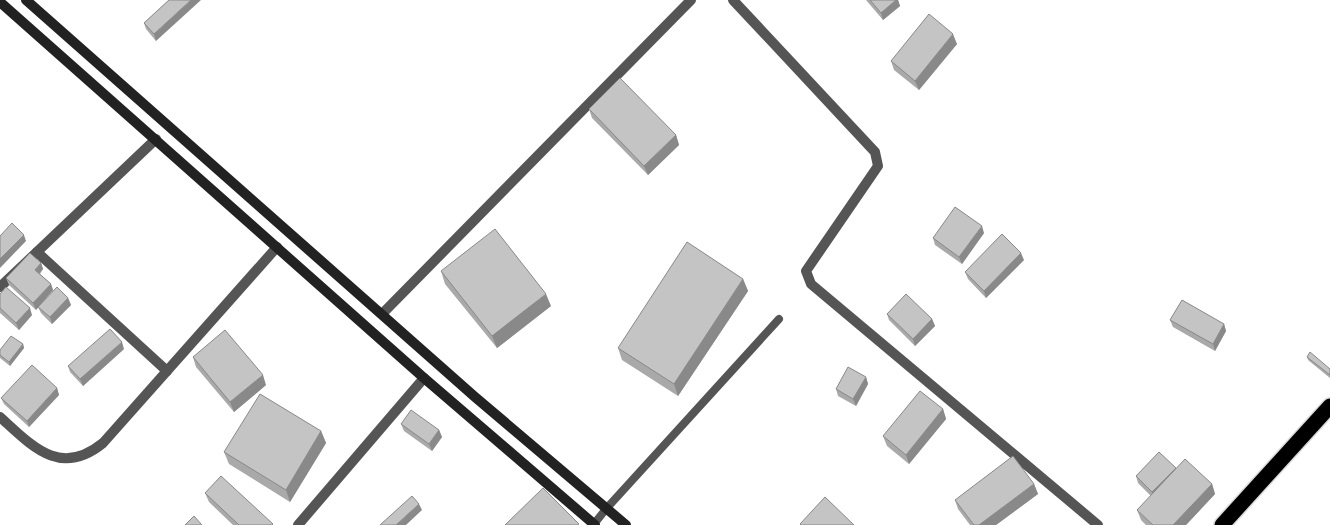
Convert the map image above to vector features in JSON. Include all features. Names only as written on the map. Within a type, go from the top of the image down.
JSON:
[{"type":"highway","points":[[1222,525],[1330,406]]},
{"type":"street","points":[[382,314],[691,0]]},
{"type":"street","points":[[733,0],[875,152],[878,166],[806,271],[811,284],[1098,525]]},
{"type":"street","points":[[30,1],[476,398],[626,525]]},
{"type":"street","points":[[0,2],[424,378],[595,525]]},
{"type":"street","points":[[0,286],[156,139]]},
{"type":"street","points":[[0,417],[42,453],[59,458],[77,458],[92,453],[103,444],[277,247]]},
{"type":"street","points":[[37,252],[167,371]]},
{"type":"street","points":[[298,525],[424,378]]},
{"type":"lane","points":[[595,525],[606,508],[779,320]]},
{"type":"building","points":[[169,0],[191,0],[154,34],[144,23]]},
{"type":"building","points":[[870,0],[896,0],[881,13]]},
{"type":"building","points":[[929,14],[953,34],[915,81],[891,61]]},
{"type":"building","points":[[620,78],[676,135],[644,166],[589,109]]},
{"type":"building","points":[[955,207],[982,226],[959,257],[933,238]]},
{"type":"building","points":[[12,223],[24,235],[0,259],[0,236]]},
{"type":"building","points":[[495,229],[546,294],[492,336],[441,271]]},
{"type":"building","points":[[1002,234],[1021,253],[984,291],[965,272]]},
{"type":"building","points":[[687,242],[743,279],[674,384],[618,348]]},
{"type":"building","points":[[30,253],[41,263],[35,270],[51,284],[33,303],[6,278]]},
{"type":"building","points":[[6,287],[30,308],[16,323],[0,308],[0,294]]},
{"type":"building","points":[[57,287],[68,298],[50,317],[38,307]]},
{"type":"building","points":[[906,294],[932,319],[913,339],[887,314]]},
{"type":"building","points":[[1182,300],[1224,324],[1213,344],[1170,320]]},
{"type":"building","points":[[110,329],[122,342],[80,379],[68,366]]},
{"type":"building","points":[[225,330],[263,375],[230,402],[193,357]]},
{"type":"building","points":[[11,336],[23,344],[9,362],[0,355],[0,350]]},
{"type":"building","points":[[1310,352],[1330,369],[1330,375],[1307,357]]},
{"type":"building","points":[[32,365],[57,388],[27,421],[1,398]]},
{"type":"building","points":[[848,367],[866,377],[853,399],[836,389]]},
{"type":"building","points":[[920,391],[943,409],[906,455],[883,436]]},
{"type":"building","points":[[260,394],[321,431],[286,490],[224,452]]},
{"type":"building","points":[[411,410],[439,430],[429,444],[401,424]]},
{"type":"building","points":[[1159,452],[1176,468],[1152,492],[1136,476]]},
{"type":"building","points":[[1013,456],[1034,484],[979,525],[974,525],[955,500]]},
{"type":"building","points":[[1185,459],[1212,484],[1173,525],[1153,525],[1137,510]]},
{"type":"building","points":[[221,476],[273,524],[239,525],[205,493]]},
{"type":"building","points":[[543,488],[579,524],[505,525]]},
{"type":"building","points":[[412,496],[419,504],[396,525],[380,525]]},
{"type":"building","points":[[825,497],[854,525],[801,525]]},
{"type":"building","points":[[194,516],[202,525],[185,525]]}]
